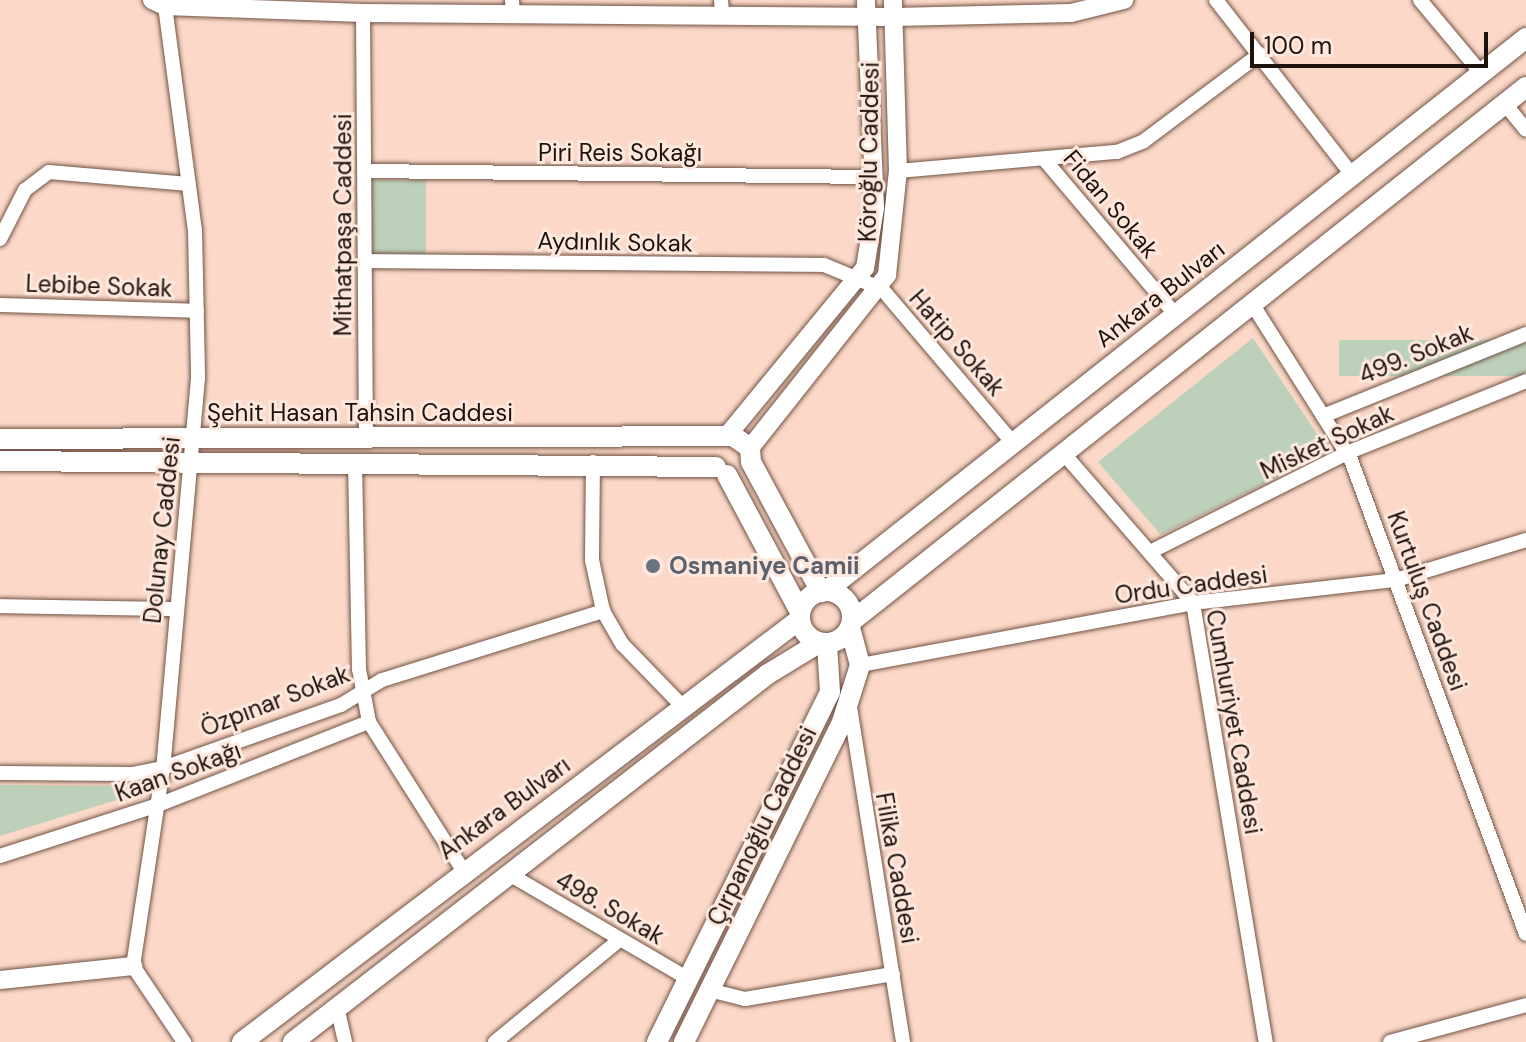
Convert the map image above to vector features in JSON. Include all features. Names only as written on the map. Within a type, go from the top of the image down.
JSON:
[{"type":"main road","name":"Ankara Bulvarı","points":[[242,1042],[463,870],[684,708],[800,616],[823,592],[1526,38]]},
{"type":"main road","points":[[293,1042],[768,674],[851,624],[1065,455],[1251,302],[1526,87]]},
{"type":"main road","points":[[722,438],[722,471],[800,616],[823,643]]},
{"type":"main road","name":"Şehit Hasan Tahsin Caddesi","points":[[0,439],[722,438],[750,455]]},
{"type":"main road","points":[[722,471],[750,455],[823,592],[848,603],[860,665]]},
{"type":"main road","name":"Şehit Hasan Tahsin Caddesi","points":[[0,461],[593,462],[722,471]]},
{"type":"main road","name":"Çırpanoğlu Caddesi","points":[[657,1042],[830,692],[823,643]]},
{"type":"main road","name":"Çırpanoğlu Caddesi","points":[[684,1042],[849,701],[860,665]]},
{"type":"street","points":[[158,3],[363,13],[512,6],[721,6],[983,7],[1071,13],[1124,0]]},
{"type":"street","points":[[1216,0],[1352,175]]},
{"type":"street","points":[[1420,0],[1481,73]]},
{"type":"street","name":"Dolunay Caddesi","points":[[133,966],[163,768],[174,609],[189,463],[195,438],[197,311],[188,184],[158,3]]},
{"type":"street","name":"Köroğlu Caddesi","points":[[862,278],[874,177],[866,7]]},
{"type":"street","name":"Köroğlu Caddesi","points":[[882,289],[898,171],[894,9]]},
{"type":"street","name":"Mithatpaşa Caddesi","points":[[363,13],[366,438]]},
{"type":"street","points":[[898,171],[1117,152],[1144,141],[1260,54]]},
{"type":"street","points":[[1505,104],[1526,130]]},
{"type":"street","name":"Fidan Sokak","points":[[1044,159],[1176,315]]},
{"type":"street","name":"Piri Reis Sokağı","points":[[366,171],[874,177]]},
{"type":"street","points":[[0,239],[25,190],[49,172],[188,184]]},
{"type":"street","name":"Aydınlık Sokak","points":[[365,261],[797,263],[862,278]]},
{"type":"street","points":[[722,438],[862,278]]},
{"type":"street","name":"Hatip Sokak","points":[[862,278],[882,289],[1014,444]]},
{"type":"street","points":[[750,455],[882,289]]},
{"type":"street","name":"Kurtuluş Caddesi","points":[[1251,302],[1347,453],[1526,934]]},
{"type":"street","name":"Lebibe Sokak","points":[[0,305],[197,311]]},
{"type":"street","name":"499. Sokak","points":[[1323,416],[1526,334]]},
{"type":"street","name":"Misket Sokak","points":[[1150,552],[1347,453],[1526,381]]},
{"type":"street","name":"Cumhuriyet Caddesi","points":[[1065,455],[1193,603],[1266,1042]]},
{"type":"street","points":[[355,462],[362,693],[369,722],[463,870]]},
{"type":"street","points":[[593,462],[589,530],[603,611],[623,645],[684,708]]},
{"type":"street","name":"Ordu Caddesi","points":[[860,665],[1193,603],[1396,580],[1526,540]]},
{"type":"street","points":[[0,606],[174,609]]},
{"type":"street","name":"Özpınar Sokak","points":[[0,773],[132,774],[163,768],[362,693],[603,611]]},
{"type":"street","name":"Filika Caddesi","points":[[849,701],[903,1042]]},
{"type":"street","name":"Kaan Sokağı","points":[[0,856],[158,805],[369,722]]},
{"type":"street","name":"498. Sokak","points":[[509,874],[689,979]]},
{"type":"street","points":[[495,1042],[619,940]]},
{"type":"street","points":[[0,980],[133,966],[184,1042]]},
{"type":"street","points":[[709,990],[745,999],[893,974]]},
{"type":"street","points":[[1390,1042],[1526,1005]]},
{"type":"street","points":[[337,1007],[345,1042]]},
{"type":"green space","points":[[372,180],[426,180],[426,257],[372,257]]},
{"type":"green space","points":[[1253,338],[1329,452],[1161,535],[1098,462]]},
{"type":"green space","points":[[1339,340],[1526,340],[1526,376],[1339,376]]},
{"type":"green space","points":[[0,785],[135,786],[142,792],[0,836]]},
{"type":"place","name":"Osmaniye Camii","points":[[653,566]]}]
